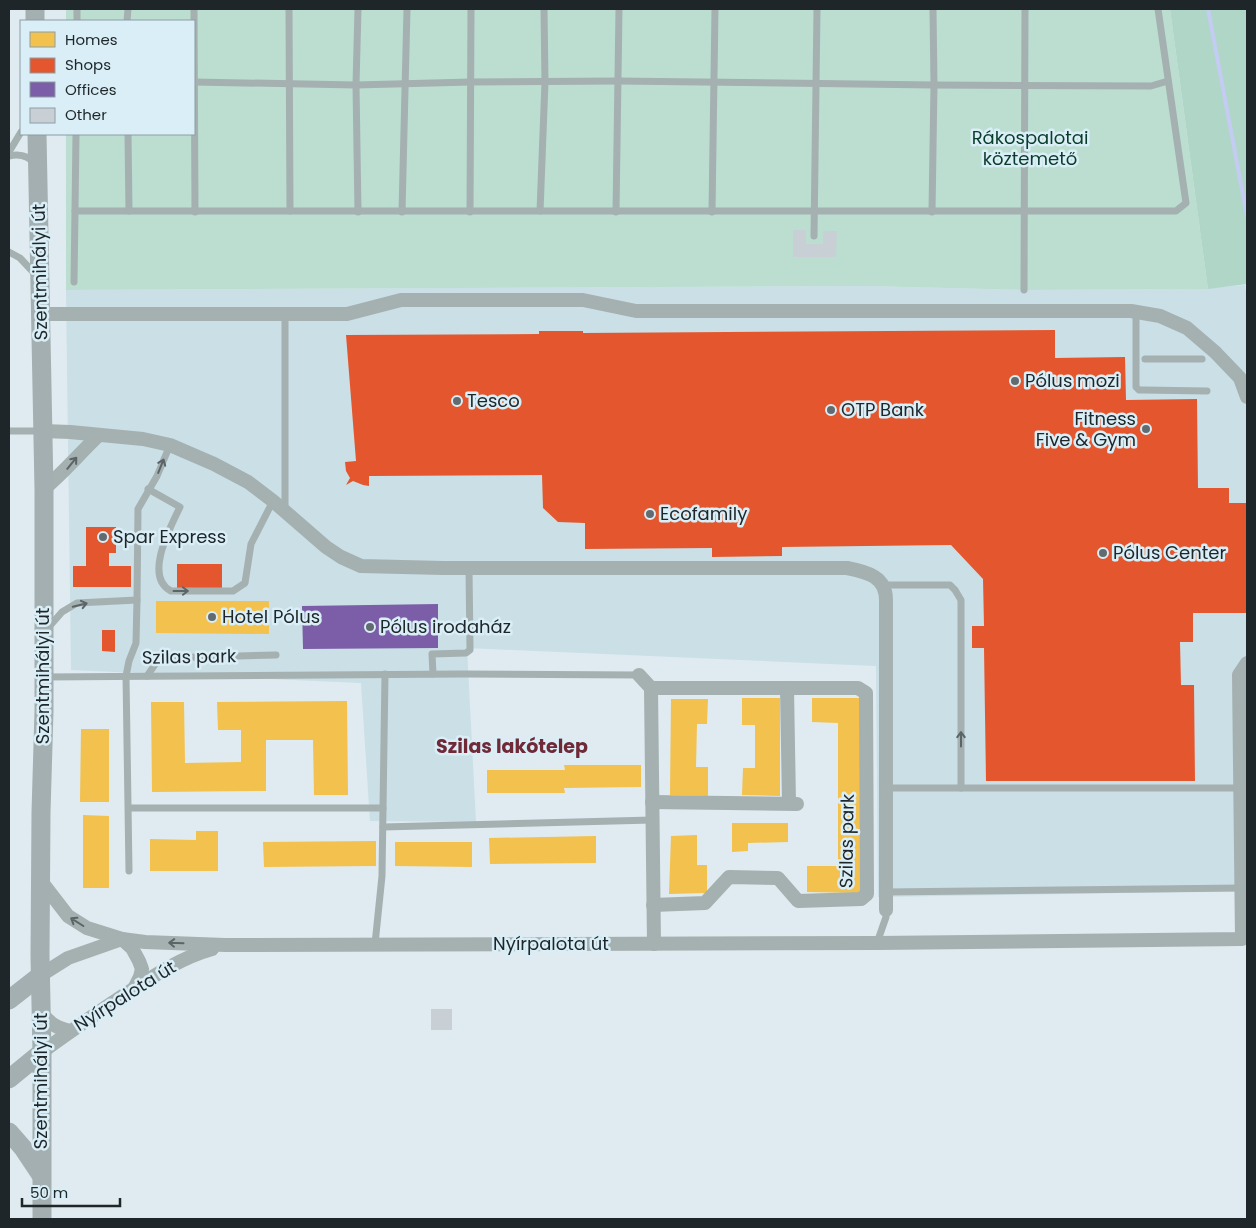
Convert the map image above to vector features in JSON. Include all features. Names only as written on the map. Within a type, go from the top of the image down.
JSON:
[{"type":"main road","name":"Szentmihályi út","points":[[37,135],[44,489],[41,881],[42,1219]]},
{"type":"main road","name":"Nyírpalota út","points":[[9,1000],[41,975]]},
{"type":"main road","name":"Nyírpalota út","points":[[9,1079],[42,1052]]},
{"type":"main road","points":[[9,1132],[41,1174]]},
{"type":"street","points":[[40,314],[347,314],[401,300],[583,300],[636,312],[1136,312],[1160,316],[1187,328],[1215,352],[1240,378],[1247,397]]},
{"type":"street","points":[[43,431],[142,439],[170,444],[248,482],[326,547],[341,557],[361,566],[470,568],[847,568],[875,577],[883,585],[886,592],[886,910]]},
{"type":"street","points":[[44,489],[64,472],[98,436]]},
{"type":"street","points":[[1244,888],[1239,675],[1247,663]]},
{"type":"street","name":"Szilas park","points":[[639,676],[651,688],[858,688],[866,693],[867,894],[861,899],[798,901],[778,878],[729,877],[705,903],[653,905]]},
{"type":"street","points":[[651,688],[654,944]]},
{"type":"street","points":[[652,802],[793,803],[787,688]]},
{"type":"street","points":[[41,881],[68,916],[87,928],[122,939],[132,948],[140,961],[142,969],[134,989]]},
{"type":"street","name":"Nyírpalota út","points":[[41,975],[68,958],[122,939],[145,942],[225,945],[877,943],[1242,939],[1244,888]]},
{"type":"street","name":"Nyírpalota út","points":[[42,1052],[70,1031],[134,989],[194,954],[225,945]]},
{"type":"street","points":[[42,1013],[50,1023],[59,1029],[70,1031]]},
{"type":"lane","points":[[289,9],[290,211]]},
{"type":"lane","points":[[358,9],[356,85],[358,212]]},
{"type":"lane","points":[[402,212],[407,9]]},
{"type":"lane","points":[[470,212],[471,9]]},
{"type":"lane","points":[[540,211],[545,82],[544,9]]},
{"type":"lane","points":[[616,212],[619,9]]},
{"type":"lane","points":[[712,212],[714,9]]},
{"type":"lane","points":[[814,236],[817,9]]},
{"type":"lane","points":[[932,212],[933,9]]},
{"type":"lane","points":[[1024,290],[1025,9]]},
{"type":"lane","points":[[75,212],[1176,211],[1186,203],[1158,9]]},
{"type":"lane","points":[[195,82],[356,85],[618,81],[1151,86],[1168,81]]},
{"type":"lane","points":[[20,134],[9,154],[18,154],[32,159],[38,168]]},
{"type":"lane","points":[[74,282],[76,135]]},
{"type":"lane","points":[[128,135],[129,211]]},
{"type":"lane","points":[[194,135],[194,212]]},
{"type":"lane","points":[[9,252],[20,258],[39,278]]},
{"type":"lane","points":[[1136,312],[1136,387],[1139,390],[1207,392]]},
{"type":"lane","points":[[285,314],[285,512]]},
{"type":"lane","points":[[1145,359],[1202,359]]},
{"type":"lane","points":[[9,431],[43,431]]},
{"type":"lane","points":[[44,677],[126,676],[136,643],[138,509],[157,476],[170,444]]},
{"type":"lane","points":[[148,489],[180,507],[160,556],[162,583],[171,591],[233,591],[245,583],[249,552],[257,530],[273,501]]},
{"type":"lane","points":[[433,674],[432,654],[466,654],[470,650],[470,568]]},
{"type":"lane","points":[[883,585],[950,585],[961,600],[961,788]]},
{"type":"lane","points":[[43,634],[62,612],[78,604],[137,600]]},
{"type":"lane","points":[[147,676],[156,663],[164,658],[276,655]]},
{"type":"lane","points":[[375,944],[382,876],[385,674]]},
{"type":"lane","name":"Szilas park","points":[[129,871],[126,676],[433,674],[639,676]]},
{"type":"lane","points":[[885,788],[1241,788]]},
{"type":"lane","points":[[129,808],[383,808]]},
{"type":"lane","points":[[383,827],[652,820]]},
{"type":"lane","points":[[886,892],[1244,888]]},
{"type":"lane","points":[[877,943],[886,917],[886,910]]},
{"type":"shaded area","points":[[1245,285],[1247,299],[1247,891],[878,897],[876,666],[467,648],[476,822],[370,821],[361,683],[71,670],[66,290],[867,286],[1024,290],[1199,289]]},
{"type":"green space","name":"Rákospalotai köztemető","points":[[66,9],[1170,9],[1208,289],[1024,290],[867,286],[66,290],[66,135],[195,135],[195,20],[66,20]]},
{"type":"green space","points":[[1170,9],[1247,9],[1247,284],[1208,289]]},
{"type":"building: Homes","name":"Hotel Pólus","points":[[156,601],[269,601],[269,634],[156,633]]},
{"type":"building: Homes","points":[[742,698],[780,698],[780,796],[742,795],[743,768],[755,768],[755,725],[742,725]]},
{"type":"building: Homes","points":[[812,698],[862,698],[861,893],[807,892],[807,866],[838,866],[838,723],[812,722]]},
{"type":"building: Homes","points":[[671,699],[708,699],[707,724],[697,724],[696,767],[708,767],[708,796],[670,795]]},
{"type":"building: Homes","points":[[347,701],[348,795],[314,795],[313,740],[266,740],[266,791],[152,792],[151,702],[184,702],[185,763],[241,762],[241,730],[218,730],[217,702]]},
{"type":"building: Homes","points":[[81,729],[109,729],[109,802],[80,802]]},
{"type":"building: Homes","points":[[564,765],[641,765],[641,787],[564,788],[565,793],[487,793],[487,770],[565,770]]},
{"type":"building: Homes","points":[[83,815],[109,816],[109,888],[83,888]]},
{"type":"building: Homes","points":[[732,823],[788,823],[788,842],[748,843],[748,851],[732,852]]},
{"type":"building: Homes","points":[[196,831],[218,831],[218,871],[150,871],[150,839],[196,840]]},
{"type":"building: Homes","points":[[697,835],[697,865],[707,865],[707,893],[669,894],[671,836]]},
{"type":"building: Homes","points":[[596,836],[596,863],[490,864],[489,838]]},
{"type":"building: Homes","points":[[376,841],[376,866],[264,867],[263,842]]},
{"type":"building: Homes","points":[[395,842],[472,842],[472,867],[395,866]]},
{"type":"building: Shops","name":"Pólus Center","points":[[1055,330],[1055,358],[1125,357],[1126,400],[1197,399],[1198,488],[1229,488],[1229,503],[1247,503],[1247,613],[1193,613],[1193,642],[1180,642],[1181,685],[1194,685],[1195,781],[986,781],[984,648],[972,648],[972,626],[984,626],[983,579],[951,545],[782,547],[782,556],[712,557],[712,548],[585,549],[585,523],[558,522],[543,508],[542,475],[369,476],[369,486],[353,481],[346,485],[350,478],[346,471],[345,462],[356,461],[346,335],[539,334],[539,331],[583,331],[583,333]]},
{"type":"building: Shops","points":[[86,527],[116,527],[116,553],[109,553],[109,566],[131,566],[131,587],[73,587],[73,566],[86,566]]},
{"type":"building: Shops","points":[[177,564],[222,564],[222,589],[177,589]]},
{"type":"building: Shops","points":[[102,630],[115,630],[115,652],[102,651]]},
{"type":"building: Offices","name":"Pólus irodaház","points":[[438,604],[438,648],[303,649],[302,606]]},
{"type":"building: Other","points":[[793,230],[806,230],[806,244],[823,244],[823,231],[837,231],[836,257],[793,257]]},
{"type":"building: Other","points":[[431,1009],[452,1009],[452,1030],[431,1030]]},
{"type":"waterway","points":[[1208,9],[1247,216]]},
{"type":"place","name":"Pólus mozi","points":[[1015,381]]},
{"type":"place","name":"Tesco","points":[[457,401]]},
{"type":"place","name":"OTP Bank","points":[[831,410]]},
{"type":"place","name":"Fitness Five & Gym","points":[[1146,429]]},
{"type":"place","name":"Ecofamily","points":[[650,514]]},
{"type":"place","name":"Spar Express","points":[[103,537]]},
{"type":"place","name":"Pólus Center","points":[[1103,553]]},
{"type":"place","name":"Hotel Pólus","points":[[212,617]]},
{"type":"place","name":"Pólus irodaház","points":[[370,627]]},
{"type":"district","name":"Szilas lakótelep","points":[[512,746]]}]
